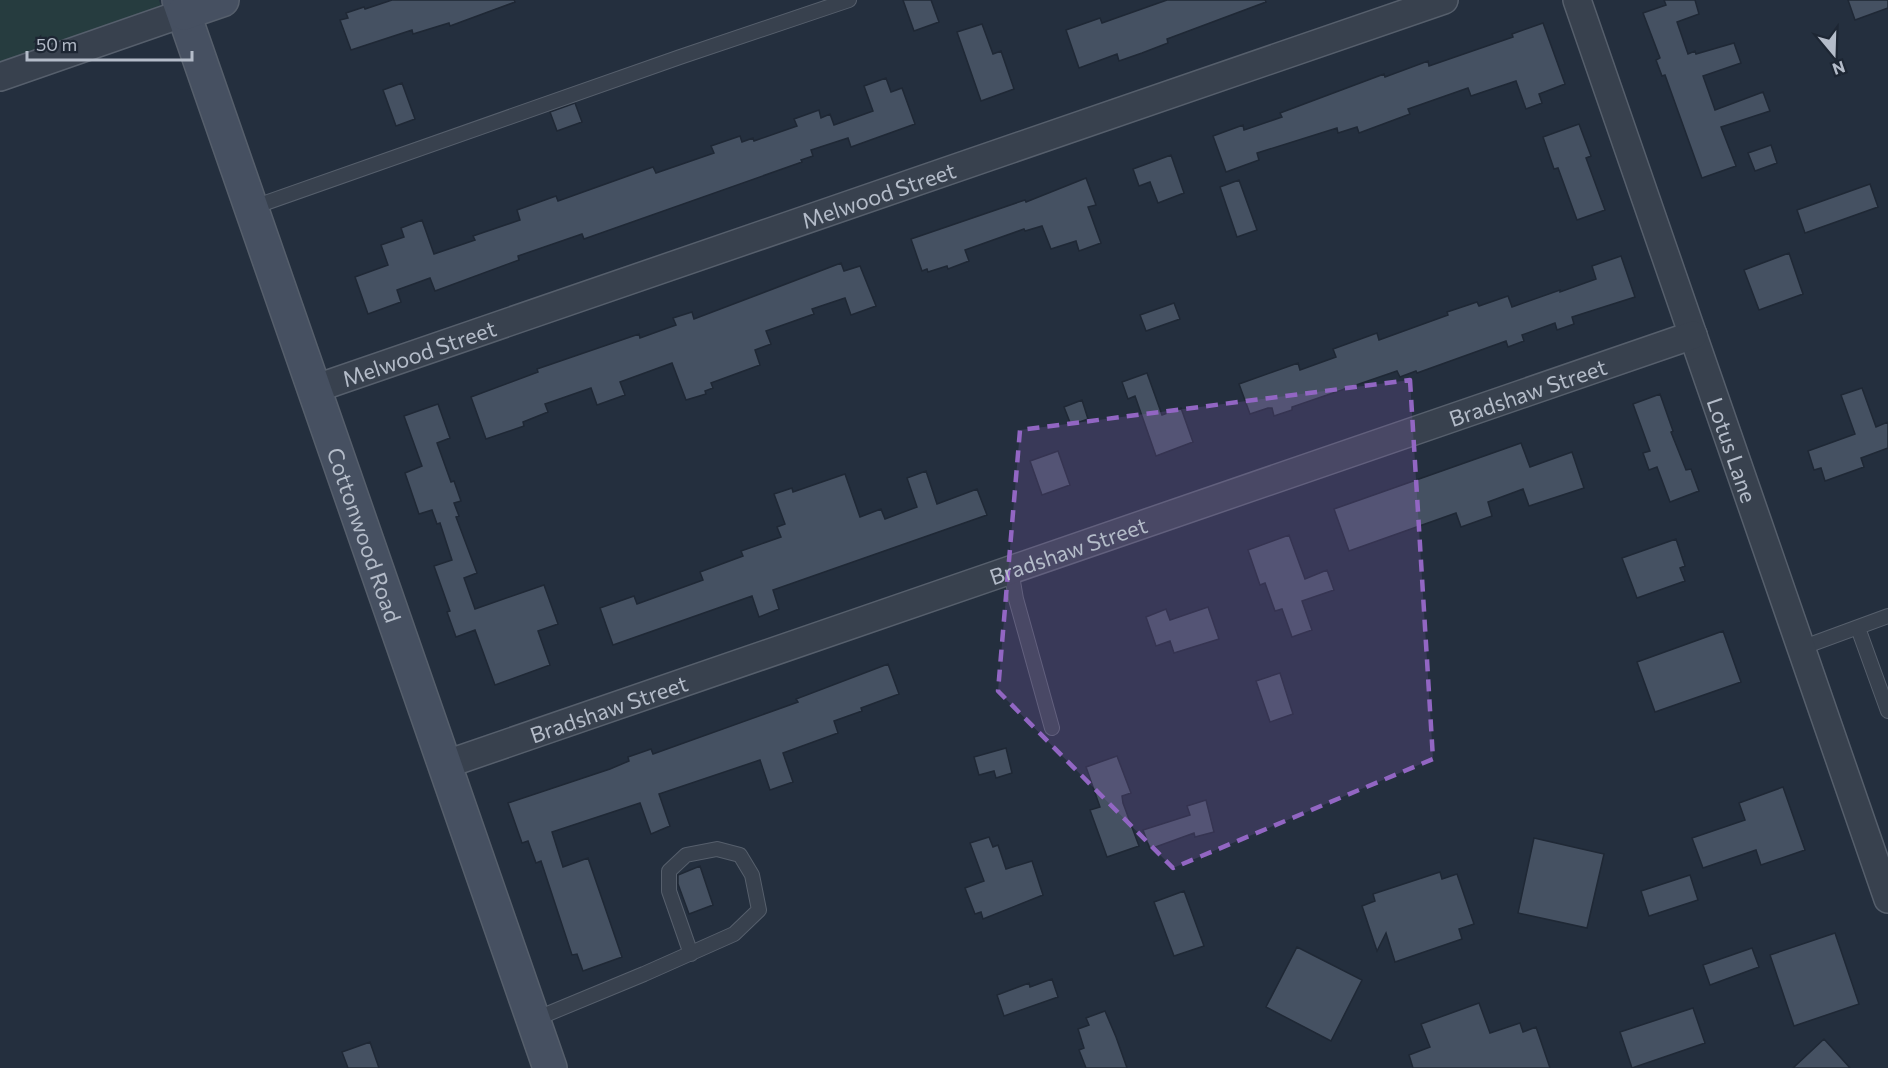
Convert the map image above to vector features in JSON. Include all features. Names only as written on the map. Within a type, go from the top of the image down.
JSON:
[{"type":"street","points":[[0,77],[182,7],[222,0]]},
{"type":"street","name":"Melwood Street","points":[[314,389],[1443,0]]},
{"type":"street","name":"Lotus Lane","points":[[1577,0],[1888,899]]},
{"type":"street","name":"Cottonwood Road","points":[[182,7],[550,1068]]},
{"type":"street","name":"Bradshaw Street","points":[[444,765],[1693,335]]},
{"type":"lane","points":[[251,208],[849,0]]},
{"type":"lane","points":[[1011,570],[1019,610],[1052,728]]},
{"type":"lane","points":[[1802,648],[1888,616]]},
{"type":"lane","points":[[1858,628],[1888,711]]},
{"type":"lane","points":[[533,1020],[691,954],[734,934],[759,910],[752,875],[740,855],[717,849],[686,855],[669,871],[669,891],[691,954]]},
{"type":"highlighted area","points":[[1410,380],[1433,759],[1173,868],[998,691],[1020,430]]},
{"type":"green space","points":[[0,0],[159,0],[169,31],[0,89]]},
{"type":"building","points":[[392,0],[514,0],[515,2],[450,26],[449,23],[413,34],[412,30],[351,50],[340,20],[348,18],[346,13]]},
{"type":"building","points":[[903,0],[931,0],[939,22],[914,31]]},
{"type":"building","points":[[1167,0],[1265,0],[1266,2],[1167,39],[1168,43],[1142,53],[1119,61],[1117,54],[1079,68],[1066,30],[1100,18],[1102,23]]},
{"type":"building","points":[[1664,0],[1695,0],[1699,14],[1677,22],[1688,54],[1695,51],[1696,54],[1734,43],[1741,63],[1703,76],[1715,110],[1763,92],[1770,111],[1721,127],[1736,166],[1702,178],[1665,75],[1662,76],[1656,60],[1660,58],[1643,13],[1666,5]]},
{"type":"building","points":[[1848,0],[1888,0],[1888,8],[1855,20]]},
{"type":"building","points":[[1543,23],[1565,84],[1539,94],[1542,103],[1526,109],[1516,81],[1471,96],[1468,88],[1408,109],[1410,114],[1359,133],[1357,127],[1338,133],[1337,128],[1257,153],[1259,160],[1226,172],[1213,136],[1243,125],[1244,130],[1282,117],[1280,113],[1384,74],[1385,77],[1428,61],[1429,66],[1513,37],[1512,34]]},
{"type":"building","points":[[982,24],[993,54],[1001,51],[1014,89],[981,101],[957,32]]},
{"type":"building","points":[[886,78],[891,92],[902,88],[915,124],[851,147],[848,138],[811,150],[813,156],[801,160],[802,162],[584,239],[582,234],[518,256],[519,260],[435,291],[430,278],[397,290],[401,302],[368,314],[355,277],[388,265],[381,245],[404,237],[401,228],[422,220],[434,254],[475,240],[473,236],[520,220],[517,210],[556,196],[558,201],[653,167],[656,173],[714,153],[711,146],[740,136],[742,142],[753,138],[754,141],[797,126],[794,119],[819,110],[821,118],[830,114],[834,125],[873,111],[864,86]]},
{"type":"building","points":[[402,83],[415,119],[396,126],[383,90]]},
{"type":"building","points":[[575,103],[582,122],[557,131],[550,112]]},
{"type":"building","points":[[1579,124],[1591,156],[1586,158],[1605,210],[1577,220],[1558,168],[1554,169],[1543,137]]},
{"type":"building","points":[[1771,145],[1777,163],[1755,171],[1748,153]]},
{"type":"building","points":[[1171,155],[1184,193],[1158,203],[1150,182],[1139,186],[1133,169]]},
{"type":"building","points":[[1086,178],[1096,205],[1088,207],[1101,243],[1079,251],[1076,241],[1051,249],[1042,226],[1025,231],[1024,229],[965,250],[969,261],[948,269],[947,266],[928,272],[927,269],[922,271],[911,239],[1025,200],[1026,202]]},
{"type":"building","points":[[1239,180],[1257,230],[1237,237],[1220,187]]},
{"type":"building","points":[[1870,184],[1878,207],[1805,233],[1797,210]]},
{"type":"building","points":[[1789,253],[1803,294],[1759,310],[1744,270]]},
{"type":"building","points":[[1621,256],[1635,297],[1572,317],[1574,324],[1557,330],[1555,323],[1522,335],[1524,341],[1508,347],[1506,341],[1417,373],[1416,371],[1400,377],[1397,371],[1292,407],[1292,410],[1274,416],[1272,408],[1250,414],[1239,384],[1298,363],[1300,370],[1336,357],[1333,349],[1377,333],[1379,340],[1477,302],[1479,306],[1508,296],[1512,307],[1560,290],[1560,292],[1596,279],[1592,266]]},
{"type":"building","points":[[841,263],[844,271],[860,266],[876,306],[851,315],[845,298],[812,309],[814,314],[766,331],[771,344],[755,350],[760,365],[711,383],[713,388],[705,391],[706,394],[686,400],[672,363],[620,382],[625,395],[597,405],[591,388],[545,404],[548,412],[523,422],[524,426],[486,439],[471,397],[538,372],[537,369],[639,334],[640,338],[676,325],[673,318],[692,312],[694,319]]},
{"type":"building","points":[[1174,303],[1180,319],[1146,331],[1140,315]]},
{"type":"building","points":[[1147,373],[1162,415],[1181,408],[1193,442],[1156,456],[1135,396],[1128,399],[1122,382]]},
{"type":"building","points":[[1862,388],[1876,427],[1888,422],[1888,448],[1861,458],[1864,467],[1825,481],[1821,468],[1814,470],[1808,451],[1855,434],[1841,395]]},
{"type":"building","points":[[1660,394],[1673,431],[1671,432],[1686,470],[1691,469],[1699,491],[1670,502],[1657,467],[1649,470],[1643,453],[1650,451],[1633,404]]},
{"type":"building","points":[[1082,400],[1088,419],[1071,425],[1064,407]]},
{"type":"building","points":[[438,404],[450,438],[437,443],[451,482],[454,481],[461,501],[454,503],[459,516],[456,517],[477,573],[464,578],[475,609],[544,585],[558,624],[538,631],[550,665],[495,685],[475,630],[456,637],[447,612],[450,611],[434,566],[452,560],[440,523],[437,524],[432,510],[419,514],[405,473],[422,466],[404,416]]},
{"type":"building","points":[[1521,443],[1530,467],[1572,452],[1584,488],[1529,506],[1523,489],[1488,502],[1492,516],[1461,527],[1456,513],[1349,551],[1334,509]]},
{"type":"building","points":[[1058,451],[1070,485],[1042,495],[1030,461]]},
{"type":"building","points":[[926,471],[937,504],[977,489],[987,515],[773,590],[779,609],[759,617],[752,596],[613,645],[600,608],[634,596],[637,604],[703,580],[700,572],[743,556],[741,551],[781,537],[777,527],[785,524],[774,494],[792,488],[793,492],[845,474],[860,517],[881,509],[885,519],[917,507],[907,478]]},
{"type":"building","points":[[1289,535],[1305,579],[1327,570],[1334,590],[1302,601],[1312,630],[1292,637],[1282,609],[1275,611],[1265,583],[1260,585],[1248,550]]},
{"type":"building","points":[[1676,539],[1685,566],[1680,568],[1685,581],[1637,598],[1622,558]]},
{"type":"building","points":[[1208,607],[1219,639],[1174,653],[1170,641],[1156,646],[1146,617],[1166,609],[1170,620]]},
{"type":"building","points":[[1723,631],[1741,682],[1655,712],[1637,662]]},
{"type":"building","points":[[888,664],[899,694],[834,721],[838,733],[783,753],[793,782],[770,790],[760,760],[659,794],[670,826],[651,834],[640,803],[552,832],[563,867],[588,858],[622,957],[583,971],[577,954],[572,955],[541,861],[536,863],[528,841],[522,843],[508,803],[610,769],[629,761],[628,757],[651,749],[653,754],[798,702],[796,699]]},
{"type":"building","points":[[1280,673],[1293,714],[1270,722],[1256,681]]},
{"type":"building","points":[[1006,748],[1012,773],[996,778],[994,771],[979,775],[974,757]]},
{"type":"building","points":[[1117,756],[1131,793],[1122,796],[1123,803],[1139,846],[1107,857],[1090,810],[1100,807],[1086,767]]},
{"type":"building","points":[[1783,787],[1805,850],[1761,865],[1756,850],[1703,868],[1692,838],[1745,820],[1739,803]]},
{"type":"building","points":[[1206,800],[1214,832],[1195,837],[1194,833],[1150,849],[1143,830],[1190,815],[1187,806]]},
{"type":"building","points":[[989,837],[993,847],[998,845],[1006,869],[1032,861],[1043,895],[983,919],[981,912],[975,914],[965,888],[984,881],[970,843]]},
{"type":"building","points":[[1534,838],[1604,854],[1587,928],[1518,913]]},
{"type":"building","points":[[700,866],[713,905],[689,914],[678,884],[678,875]]},
{"type":"building","points":[[1440,872],[1442,879],[1457,874],[1474,924],[1459,929],[1462,939],[1395,962],[1386,933],[1377,951],[1362,906],[1375,901],[1373,894]]},
{"type":"building","points":[[1690,875],[1698,900],[1649,916],[1641,891]]},
{"type":"building","points":[[1184,891],[1204,946],[1174,956],[1154,902]]},
{"type":"building","points":[[1835,933],[1859,1004],[1794,1026],[1770,955]]},
{"type":"building","points":[[1297,947],[1362,980],[1331,1041],[1266,1007]]},
{"type":"building","points":[[1752,948],[1759,967],[1710,985],[1703,965]]},
{"type":"building","points":[[1052,979],[1058,997],[1004,1016],[997,995],[1029,983],[1030,987]]},
{"type":"building","points":[[1479,1003],[1490,1033],[1520,1023],[1523,1032],[1536,1027],[1550,1068],[1413,1068],[1409,1055],[1430,1047],[1421,1024]]},
{"type":"building","points":[[1693,1008],[1705,1043],[1632,1068],[1620,1032]]},
{"type":"building","points":[[1105,1011],[1127,1068],[1086,1068],[1079,1050],[1084,1048],[1078,1029],[1089,1025],[1086,1018]]},
{"type":"building","points":[[1824,1039],[1850,1068],[1793,1068]]},
{"type":"building","points":[[370,1042],[379,1068],[348,1068],[342,1052]]}]
